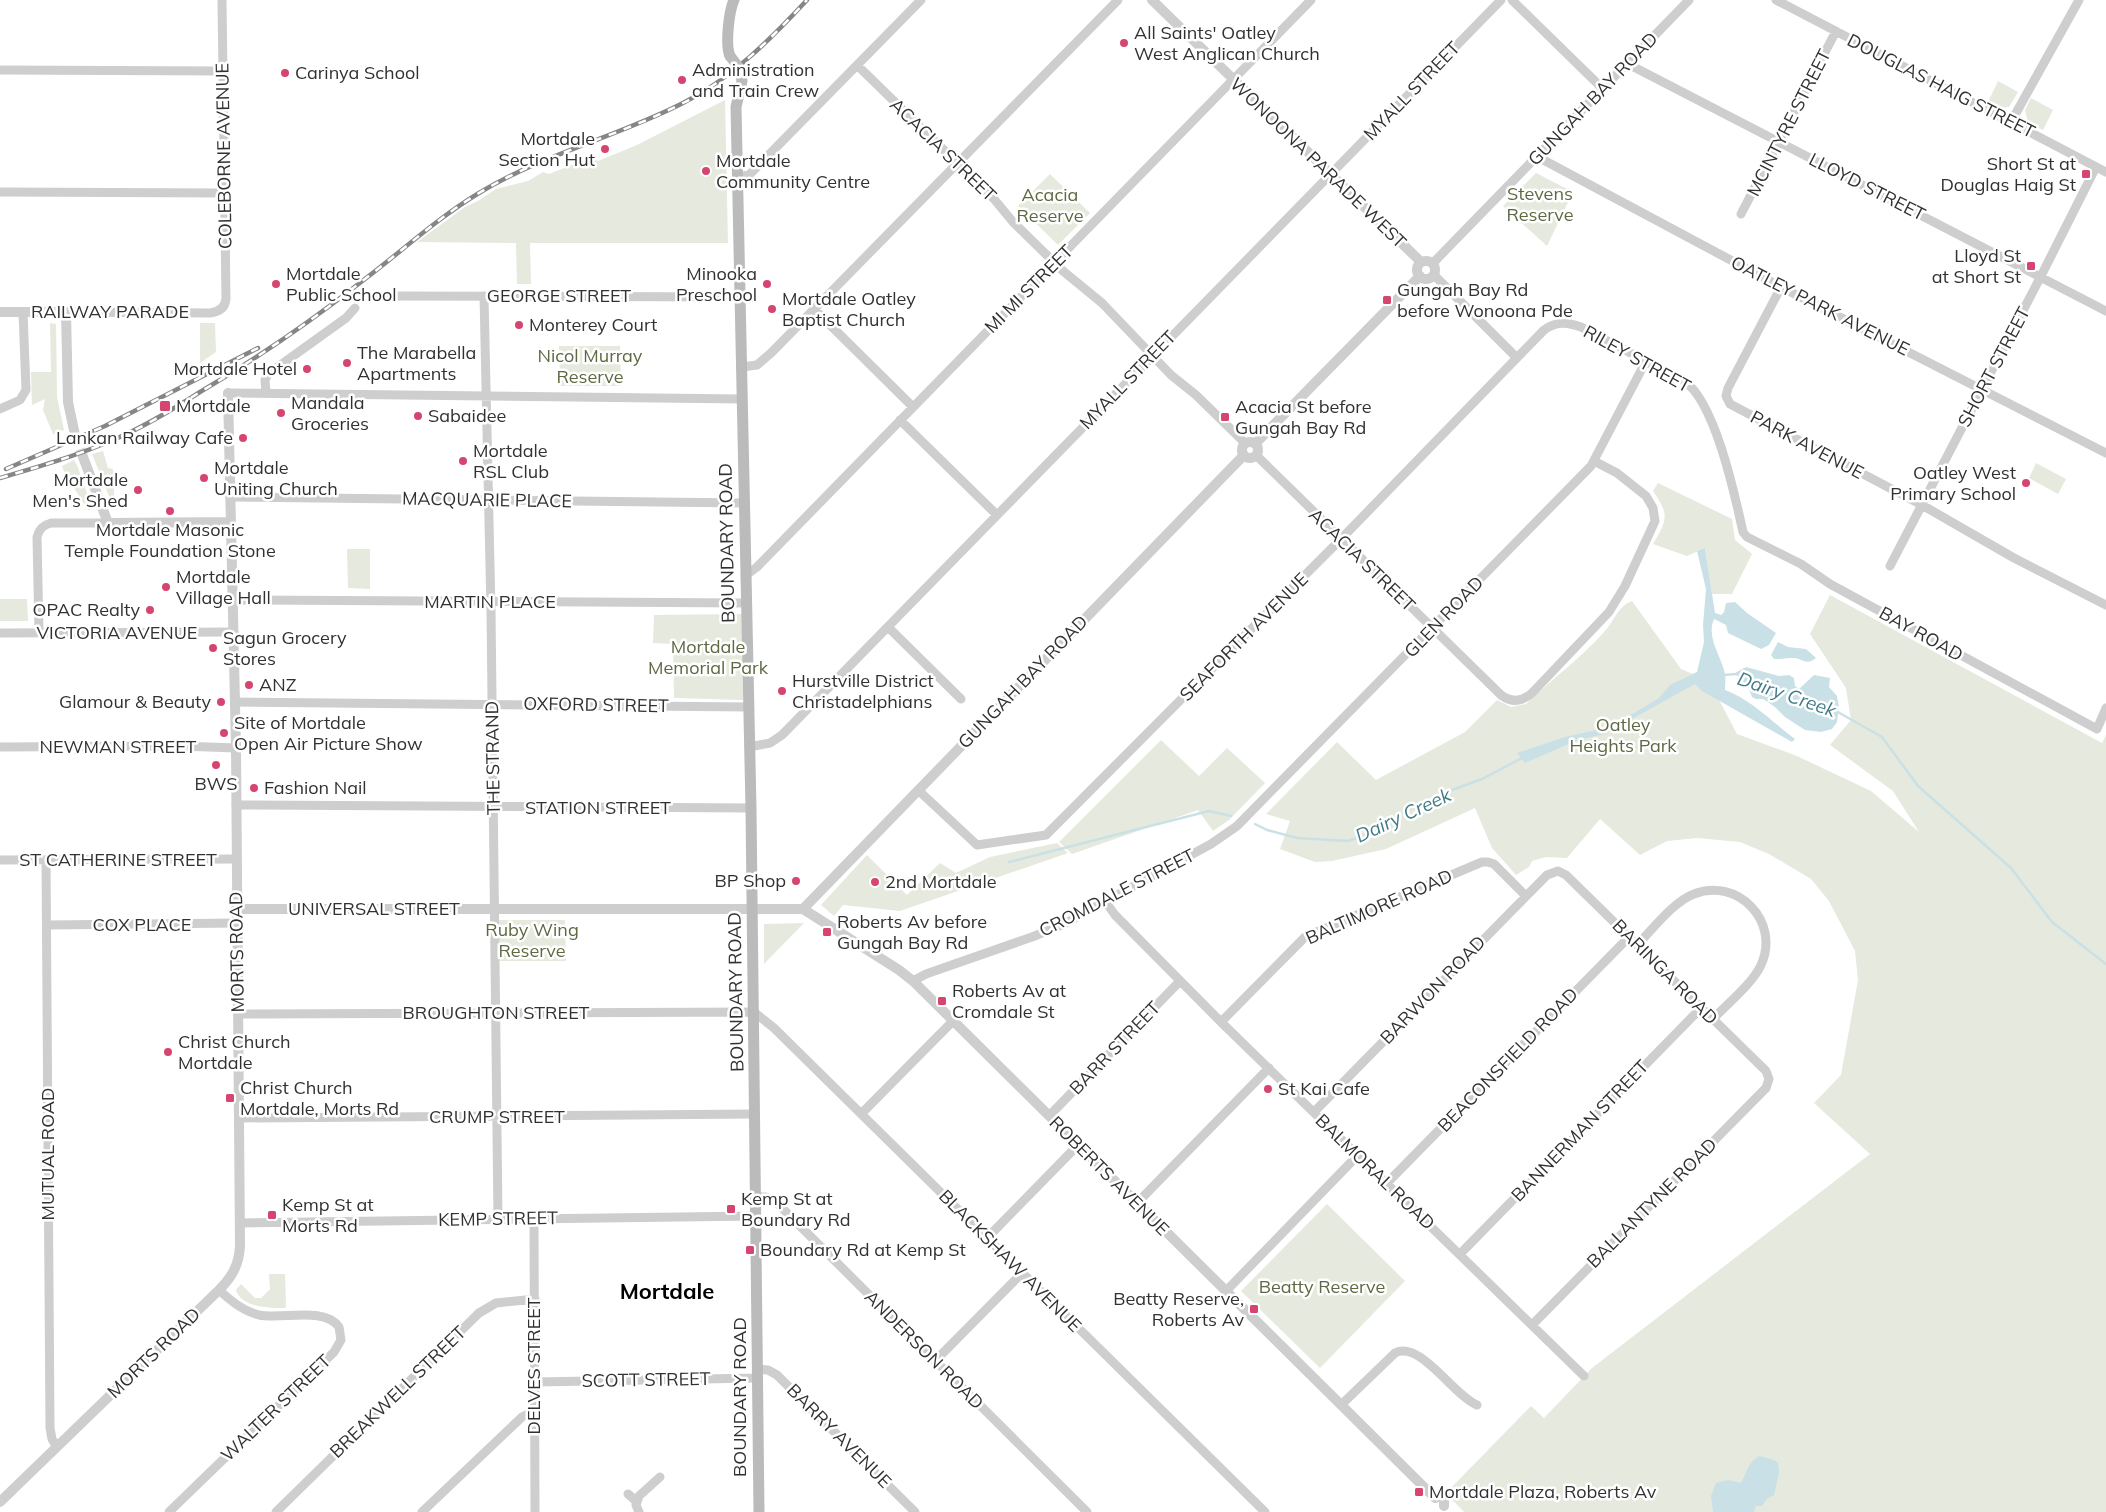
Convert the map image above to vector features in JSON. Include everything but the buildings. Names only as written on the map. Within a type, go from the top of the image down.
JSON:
[{"type":"main road","name":"BOUNDARY ROAD","points":[[734,0],[730,18],[728,49],[730,56],[740,69],[742,81],[736,108],[751,808],[759,1512]]},
{"type":"street","name":"COLEBORNE AVENUE","points":[[219,310],[224,305],[226,299],[222,0]]},
{"type":"street","points":[[738,177],[749,175],[920,0]]},
{"type":"street","points":[[742,367],[752,367],[760,364],[1118,0]]},
{"type":"street","name":"WONOONA PARADE WEST","points":[[1152,0],[1421,262]]},
{"type":"street","name":"MI MI STREET","points":[[745,576],[757,567],[1311,0]]},
{"type":"street","name":"MYALL STREET","points":[[749,747],[766,744],[778,739],[1501,0]]},
{"type":"street","points":[[1512,0],[1603,89]]},
{"type":"street","name":"GUNGAH BAY ROAD","points":[[1433,263],[1689,0]]},
{"type":"street","name":"DOUGLAS HAIG STREET","points":[[1776,0],[2106,172]]},
{"type":"street","points":[[2011,122],[2079,0]]},
{"type":"street","name":"MCINTYRE STREET","points":[[1741,214],[1836,31]]},
{"type":"street","name":"LLOYD STREET","points":[[1628,64],[2106,311]]},
{"type":"street","name":"ACACIA STREET","points":[[856,65],[958,164],[1054,263],[1102,303],[1152,356],[1252,447],[1341,539],[1500,695],[1515,701],[1526,698],[1532,693],[1606,616],[1628,580],[1654,525],[1655,513],[1646,496],[1617,473],[1594,461]]},
{"type":"street","points":[[0,70],[223,71]]},
{"type":"street","name":"OATLEY PARK AVENUE","points":[[1536,156],[1780,287],[1982,388],[2106,453]]},
{"type":"street","name":"SHORT STREET","points":[[1890,566],[2096,166]]},
{"type":"street","points":[[0,192],[224,193]]},
{"type":"street","points":[[1426,260],[1433,263],[1436,270],[1434,276],[1428,279],[1420,276],[1417,269],[1421,262],[1426,260]]},
{"type":"street","points":[[1252,447],[1420,276]]},
{"type":"street","points":[[1434,276],[1517,358]]},
{"type":"street","name":"PARK AVENUE","points":[[1780,287],[1728,388],[1728,401],[1734,407],[1922,505],[2014,558],[2106,605]]},
{"type":"street","name":"GEORGE STREET","points":[[379,296],[739,297]]},
{"type":"street","name":"THE STRAND","points":[[484,296],[494,808],[498,1219]]},
{"type":"street","points":[[266,393],[265,380],[268,374],[346,318],[355,308]]},
{"type":"street","points":[[814,309],[913,406]]},
{"type":"street","name":"RAILWAY PARADE","points":[[0,312],[210,313],[219,310]]},
{"type":"street","points":[[0,409],[20,400],[26,390],[23,312]]},
{"type":"street","points":[[66,312],[68,402],[75,435]]},
{"type":"street","name":"RILEY STREET","points":[[1544,330],[1556,323],[1565,322],[1574,325],[1684,381],[1698,394],[1728,465],[1743,532],[1747,537]]},
{"type":"street","name":"SEAFORTH AVENUE","points":[[918,790],[977,845],[1046,835],[1341,539],[1544,330]]},
{"type":"street","name":"GLEN ROAD","points":[[1208,845],[1232,830],[1253,812],[1594,461],[1646,362]]},
{"type":"street","points":[[228,393],[742,399]]},
{"type":"street","name":"MORTS ROAD","points":[[0,1502],[219,1290],[234,1272],[238,1262],[240,1223],[236,748],[228,393]]},
{"type":"street","points":[[900,420],[997,515]]},
{"type":"street","name":"GUNGAH BAY ROAD","points":[[803,909],[1244,455],[1249,457],[1252,447]]},
{"type":"street","points":[[83,457],[108,523]]},
{"type":"street","name":"MACQUARIE PLACE","points":[[230,498],[744,503]]},
{"type":"street","points":[[39,632],[37,537],[43,525],[51,523],[231,522]]},
{"type":"street","name":"BAY ROAD","points":[[1747,537],[1801,564],[1830,584],[2097,729],[2106,708]]},
{"type":"street","name":"MARTIN PLACE","points":[[233,600],[746,603]]},
{"type":"street","points":[[888,628],[961,699]]},
{"type":"street","name":"VICTORIA AVENUE","points":[[0,633],[234,632]]},
{"type":"street","name":"OXFORD STREET","points":[[235,702],[492,703],[748,707]]},
{"type":"street","name":"NEWMAN STREET","points":[[0,747],[180,746],[236,748]]},
{"type":"street","name":"STATION STREET","points":[[236,805],[751,808]]},
{"type":"street","name":"CROMDALE STREET","points":[[913,981],[926,974],[1042,933],[1208,845]]},
{"type":"street","name":"ST CATHERINE STREET","points":[[0,860],[237,859]]},
{"type":"street","name":"MUTUAL ROAD","points":[[46,860],[50,1428],[52,1439],[57,1447]]},
{"type":"street","name":"BALTIMORE ROAD","points":[[1221,1022],[1305,937],[1482,862],[1494,864],[1525,896]]},
{"type":"street","name":"BARWON ROAD","points":[[1314,1112],[1525,896],[1547,874],[1555,870]]},
{"type":"street","name":"BARINGA ROAD","points":[[1555,870],[1566,875],[1766,1071],[1769,1079]]},
{"type":"street","points":[[1637,945],[1680,901],[1694,893],[1710,890],[1727,891],[1738,896],[1753,908],[1765,928],[1766,944],[1764,958],[1754,976],[1713,1019]]},
{"type":"street","name":"BALMORAL ROAD","points":[[1105,901],[1115,915],[1221,1022],[1584,1376]]},
{"type":"street","name":"UNIVERSAL STREET","points":[[236,909],[752,909]]},
{"type":"street","points":[[752,909],[803,909]]},
{"type":"street","name":"ROBERTS AVENUE","points":[[803,909],[899,970],[913,981],[1436,1498],[1435,1506],[1447,1509]]},
{"type":"street","name":"COX PLACE","points":[[46,925],[237,923]]},
{"type":"street","name":"BEACONSFIELD ROAD","points":[[1387,1183],[1629,937]]},
{"type":"street","name":"BARR STREET","points":[[1049,1116],[1180,981]]},
{"type":"street","name":"BANNERMAN STREET","points":[[1460,1254],[1701,1008]]},
{"type":"street","name":"BROUGHTON STREET","points":[[238,1014],[754,1012]]},
{"type":"street","name":"BLACKSHAW AVENUE","points":[[754,1012],[774,1028],[1265,1512]]},
{"type":"street","points":[[861,1114],[953,1021]]},
{"type":"street","points":[[1137,1203],[1269,1068]]},
{"type":"street","name":"BALLANTYNE ROAD","points":[[1532,1325],[1766,1088],[1769,1079]]},
{"type":"street","name":"CRUMP STREET","points":[[239,1118],[755,1114]]},
{"type":"street","points":[[987,1238],[1078,1145]]},
{"type":"street","points":[[1226,1291],[1358,1155]]},
{"type":"street","name":"ANDERSON ROAD","points":[[756,1197],[766,1197],[779,1205],[1087,1512]]},
{"type":"street","name":"KEMP STREET","points":[[240,1223],[756,1216]]},
{"type":"street","name":"DELVES STREET","points":[[534,1219],[534,1512]]},
{"type":"street","points":[[935,1361],[1022,1273]]},
{"type":"street","name":"WALTER STREET","points":[[169,1512],[334,1352],[341,1340],[341,1334],[337,1325],[327,1318],[258,1315],[240,1307],[219,1290]]},
{"type":"street","name":"BREAKWELL STREET","points":[[276,1512],[479,1313],[496,1303],[535,1298]]},
{"type":"street","points":[[1342,1406],[1395,1353],[1401,1350],[1415,1353],[1458,1393],[1477,1405]]},
{"type":"street","name":"BARRY AVENUE","points":[[757,1373],[768,1370],[777,1374],[915,1512]]},
{"type":"street","name":"SCOTT STREET","points":[[535,1382],[757,1373]]},
{"type":"street","points":[[422,1512],[522,1417],[534,1411]]},
{"type":"street","points":[[639,1512],[636,1508],[636,1501],[660,1477]]},
{"type":"street","points":[[628,1494],[636,1501]]},
{"type":"green space","points":[[1998,81],[2018,92],[2009,107],[1998,108],[1988,102]]},
{"type":"green space","points":[[2031,98],[2053,110],[2043,130],[2028,123],[2025,110]]},
{"type":"green space","points":[[725,100],[728,243],[530,243],[531,284],[517,284],[516,243],[417,242],[465,207],[496,189],[528,181],[543,172],[549,174],[579,162],[584,163],[591,158],[598,161],[637,145]]},
{"type":"green space","name":"Stevens Reserve","points":[[1536,173],[1573,192],[1547,246],[1503,206]]},
{"type":"green space","name":"Acacia Reserve","points":[[1050,174],[1090,213],[1058,245],[1018,206]]},
{"type":"green space","points":[[50,323],[56,324],[57,397],[64,430],[53,434],[43,410],[45,399],[32,405],[31,372],[51,372]]},
{"type":"green space","points":[[200,323],[215,323],[216,352],[200,363]]},
{"type":"green space","name":"Nicol Murray Reserve","points":[[559,346],[620,346],[621,386],[560,386]]},
{"type":"green space","points":[[103,451],[108,468],[113,469],[115,511],[92,454]]},
{"type":"green space","points":[[74,460],[93,510],[88,510],[65,474],[62,466]]},
{"type":"green space","points":[[2036,463],[2066,479],[2058,494],[2029,478]]},
{"type":"green space","points":[[1658,483],[1732,519],[1735,540],[1752,554],[1732,594],[1712,594],[1705,548],[1687,556],[1653,544],[1665,518],[1662,506],[1653,491]]},
{"type":"green space","points":[[347,549],[370,549],[370,589],[348,588]]},
{"type":"green space","name":"Oatley Heights Park","points":[[1830,595],[2102,743],[2106,735],[2106,1512],[1464,1512],[1446,1493],[1531,1406],[1544,1418],[1592,1368],[1870,1154],[1814,1103],[1841,1075],[1858,980],[1855,951],[1829,901],[1811,879],[1769,854],[1740,842],[1697,838],[1667,841],[1640,855],[1600,819],[1567,858],[1546,857],[1532,861],[1529,867],[1516,875],[1492,848],[1475,808],[1386,849],[1332,861],[1315,862],[1280,849],[1290,821],[1266,814],[1337,742],[1376,780],[1465,732],[1497,700],[1511,707],[1526,704],[1586,651],[1605,631],[1620,610],[1632,601],[1681,669],[1709,681],[1737,734],[1797,756],[1871,791],[1919,832],[1893,791],[1830,745],[1851,720],[1846,688],[1810,634]]},
{"type":"green space","points":[[0,599],[27,599],[28,621],[0,621]]},
{"type":"green space","name":"Mortdale Memorial Park","points":[[742,614],[743,700],[674,698],[673,644],[653,643],[654,615]]},
{"type":"green space","points":[[1161,740],[1199,776],[1227,748],[1265,783],[1229,820],[1213,831],[1198,810],[1072,854],[1059,842]]},
{"type":"green space","points":[[1057,843],[1068,853],[900,911],[843,905],[834,916],[821,905],[867,855],[907,895],[940,863],[956,873],[990,857]]},
{"type":"green space","name":"Ruby Wing Reserve","points":[[497,920],[565,920],[566,961],[498,961]]},
{"type":"green space","points":[[804,923],[764,964],[764,924]]},
{"type":"green space","name":"Beatty Reserve","points":[[1327,1204],[1405,1281],[1320,1368],[1241,1291]]},
{"type":"green space","points":[[269,1274],[285,1274],[286,1308],[250,1304],[239,1296],[236,1290],[241,1284],[255,1298],[261,1298],[270,1289]]},
{"type":"water","points":[[1705,548],[1715,613],[1721,615],[1724,612],[1726,603],[1735,602],[1747,613],[1776,633],[1769,645],[1761,649],[1728,633],[1726,625],[1714,619],[1712,626],[1713,640],[1725,674],[1725,690],[1753,705],[1795,739],[1792,742],[1702,691],[1695,684],[1605,734],[1578,740],[1525,763],[1517,753],[1565,737],[1600,729],[1634,713],[1659,698],[1670,685],[1697,672],[1704,642],[1703,625],[1706,589],[1697,551]]},
{"type":"water","points":[[1778,642],[1788,647],[1806,649],[1816,658],[1810,662],[1794,658],[1774,659],[1771,655]]},
{"type":"water","points":[[1746,667],[1779,676],[1789,675],[1794,678],[1795,686],[1799,689],[1814,675],[1830,678],[1829,687],[1837,696],[1839,708],[1837,722],[1832,729],[1821,732],[1805,730],[1763,699],[1752,697],[1749,689],[1735,673]]},
{"type":"water","points":[[1760,1456],[1778,1463],[1779,1473],[1774,1495],[1767,1499],[1762,1506],[1756,1506],[1754,1512],[1713,1512],[1711,1496],[1716,1483],[1728,1480],[1741,1483],[1752,1461]]},
{"type":"waterway","name":"Dairy Creek","points":[[1723,675],[1737,674]]},
{"type":"waterway","name":"Dairy Creek","points":[[1836,711],[1882,737],[1918,786],[2011,868],[2052,922],[2106,964]]},
{"type":"waterway","name":"Dairy Creek","points":[[1255,824],[1267,830],[1297,838],[1348,841],[1372,833],[1409,809],[1482,779],[1524,757]]},
{"type":"waterway","name":"Dairy Creek","points":[[1009,862],[1209,811],[1231,816]]},
{"type":"tunnel","points":[[75,435],[83,457]]},
{"type":"railway","points":[[0,478],[99,446],[136,430],[168,412],[242,367],[302,326],[376,271],[433,225],[479,193],[529,167],[658,115],[701,93],[750,57],[807,0]]},
{"type":"railway","points":[[6,469],[105,426],[258,348]]},
{"type":"place","name":"All Saints' Oatley West Anglican Church","points":[[1124,43]]},
{"type":"place","name":"Carinya School","points":[[285,73]]},
{"type":"place","name":"Administration and Train Crew","points":[[682,80]]},
{"type":"place","name":"Mortdale Section Hut","points":[[605,149]]},
{"type":"place","name":"Mortdale Community Centre","points":[[706,171]]},
{"type":"place","name":"Short St at Douglas Haig St","points":[[2086,174]]},
{"type":"place","name":"Lloyd St at Short St","points":[[2031,266]]},
{"type":"place","name":"Mortdale Public School","points":[[276,284]]},
{"type":"place","name":"Minooka Preschool","points":[[767,284]]},
{"type":"place","name":"Gungah Bay Rd before Wonoona Pde","points":[[1387,300]]},
{"type":"place","name":"Mortdale Oatley Baptist Church","points":[[772,309]]},
{"type":"place","name":"Monterey Court","points":[[519,325]]},
{"type":"place","name":"The Marabella Apartments","points":[[347,363]]},
{"type":"place","name":"Mortdale Hotel","points":[[307,369]]},
{"type":"place","name":"Mortdale","points":[[165,406]]},
{"type":"place","name":"Mandala Groceries","points":[[281,413]]},
{"type":"place","name":"Sabaidee","points":[[418,416]]},
{"type":"place","name":"Acacia St before Gungah Bay Rd","points":[[1225,417]]},
{"type":"place","name":"Lankan Railway Cafe","points":[[243,438]]},
{"type":"place","name":"Mortdale RSL Club","points":[[463,461]]},
{"type":"place","name":"Mortdale Uniting Church","points":[[204,478]]},
{"type":"place","name":"Oatley West Primary School","points":[[2026,483]]},
{"type":"place","name":"Mortdale Men's Shed","points":[[138,490]]},
{"type":"place","name":"Mortdale Masonic Temple Foundation Stone","points":[[170,511]]},
{"type":"place","name":"Mortdale Village Hall","points":[[166,587]]},
{"type":"place","name":"OPAC Realty","points":[[150,610]]},
{"type":"place","name":"Sagun Grocery Stores","points":[[213,648]]},
{"type":"place","name":"ANZ","points":[[249,685]]},
{"type":"place","name":"Hurstville District Christadelphians","points":[[782,691]]},
{"type":"place","name":"Glamour & Beauty","points":[[221,702]]},
{"type":"place","name":"Site of Mortdale Open Air Picture Show","points":[[224,733]]},
{"type":"place","name":"BWS","points":[[216,765]]},
{"type":"place","name":"Fashion Nail","points":[[254,788]]},
{"type":"place","name":"BP Shop","points":[[796,881]]},
{"type":"place","name":"2nd Mortdale","points":[[875,882]]},
{"type":"place","name":"Roberts Av before Gungah Bay Rd","points":[[827,932]]},
{"type":"place","name":"Roberts Av at Cromdale St","points":[[942,1001]]},
{"type":"place","name":"Christ Church Mortdale","points":[[168,1052]]},
{"type":"place","name":"St Kai Cafe","points":[[1268,1089]]},
{"type":"place","name":"Christ Church Mortdale, Morts Rd","points":[[230,1098]]},
{"type":"place","name":"Kemp St at Boundary Rd","points":[[731,1209]]},
{"type":"place","name":"Kemp St at Morts Rd","points":[[272,1215]]},
{"type":"place","name":"Boundary Rd at Kemp St","points":[[750,1250]]},
{"type":"place","name":"Beatty Reserve, Roberts Av","points":[[1254,1309]]},
{"type":"place","name":"Mortdale Plaza, Roberts Av","points":[[1419,1492]]},
{"type":"district","name":"Mortdale","points":[[667,1291]]}]
